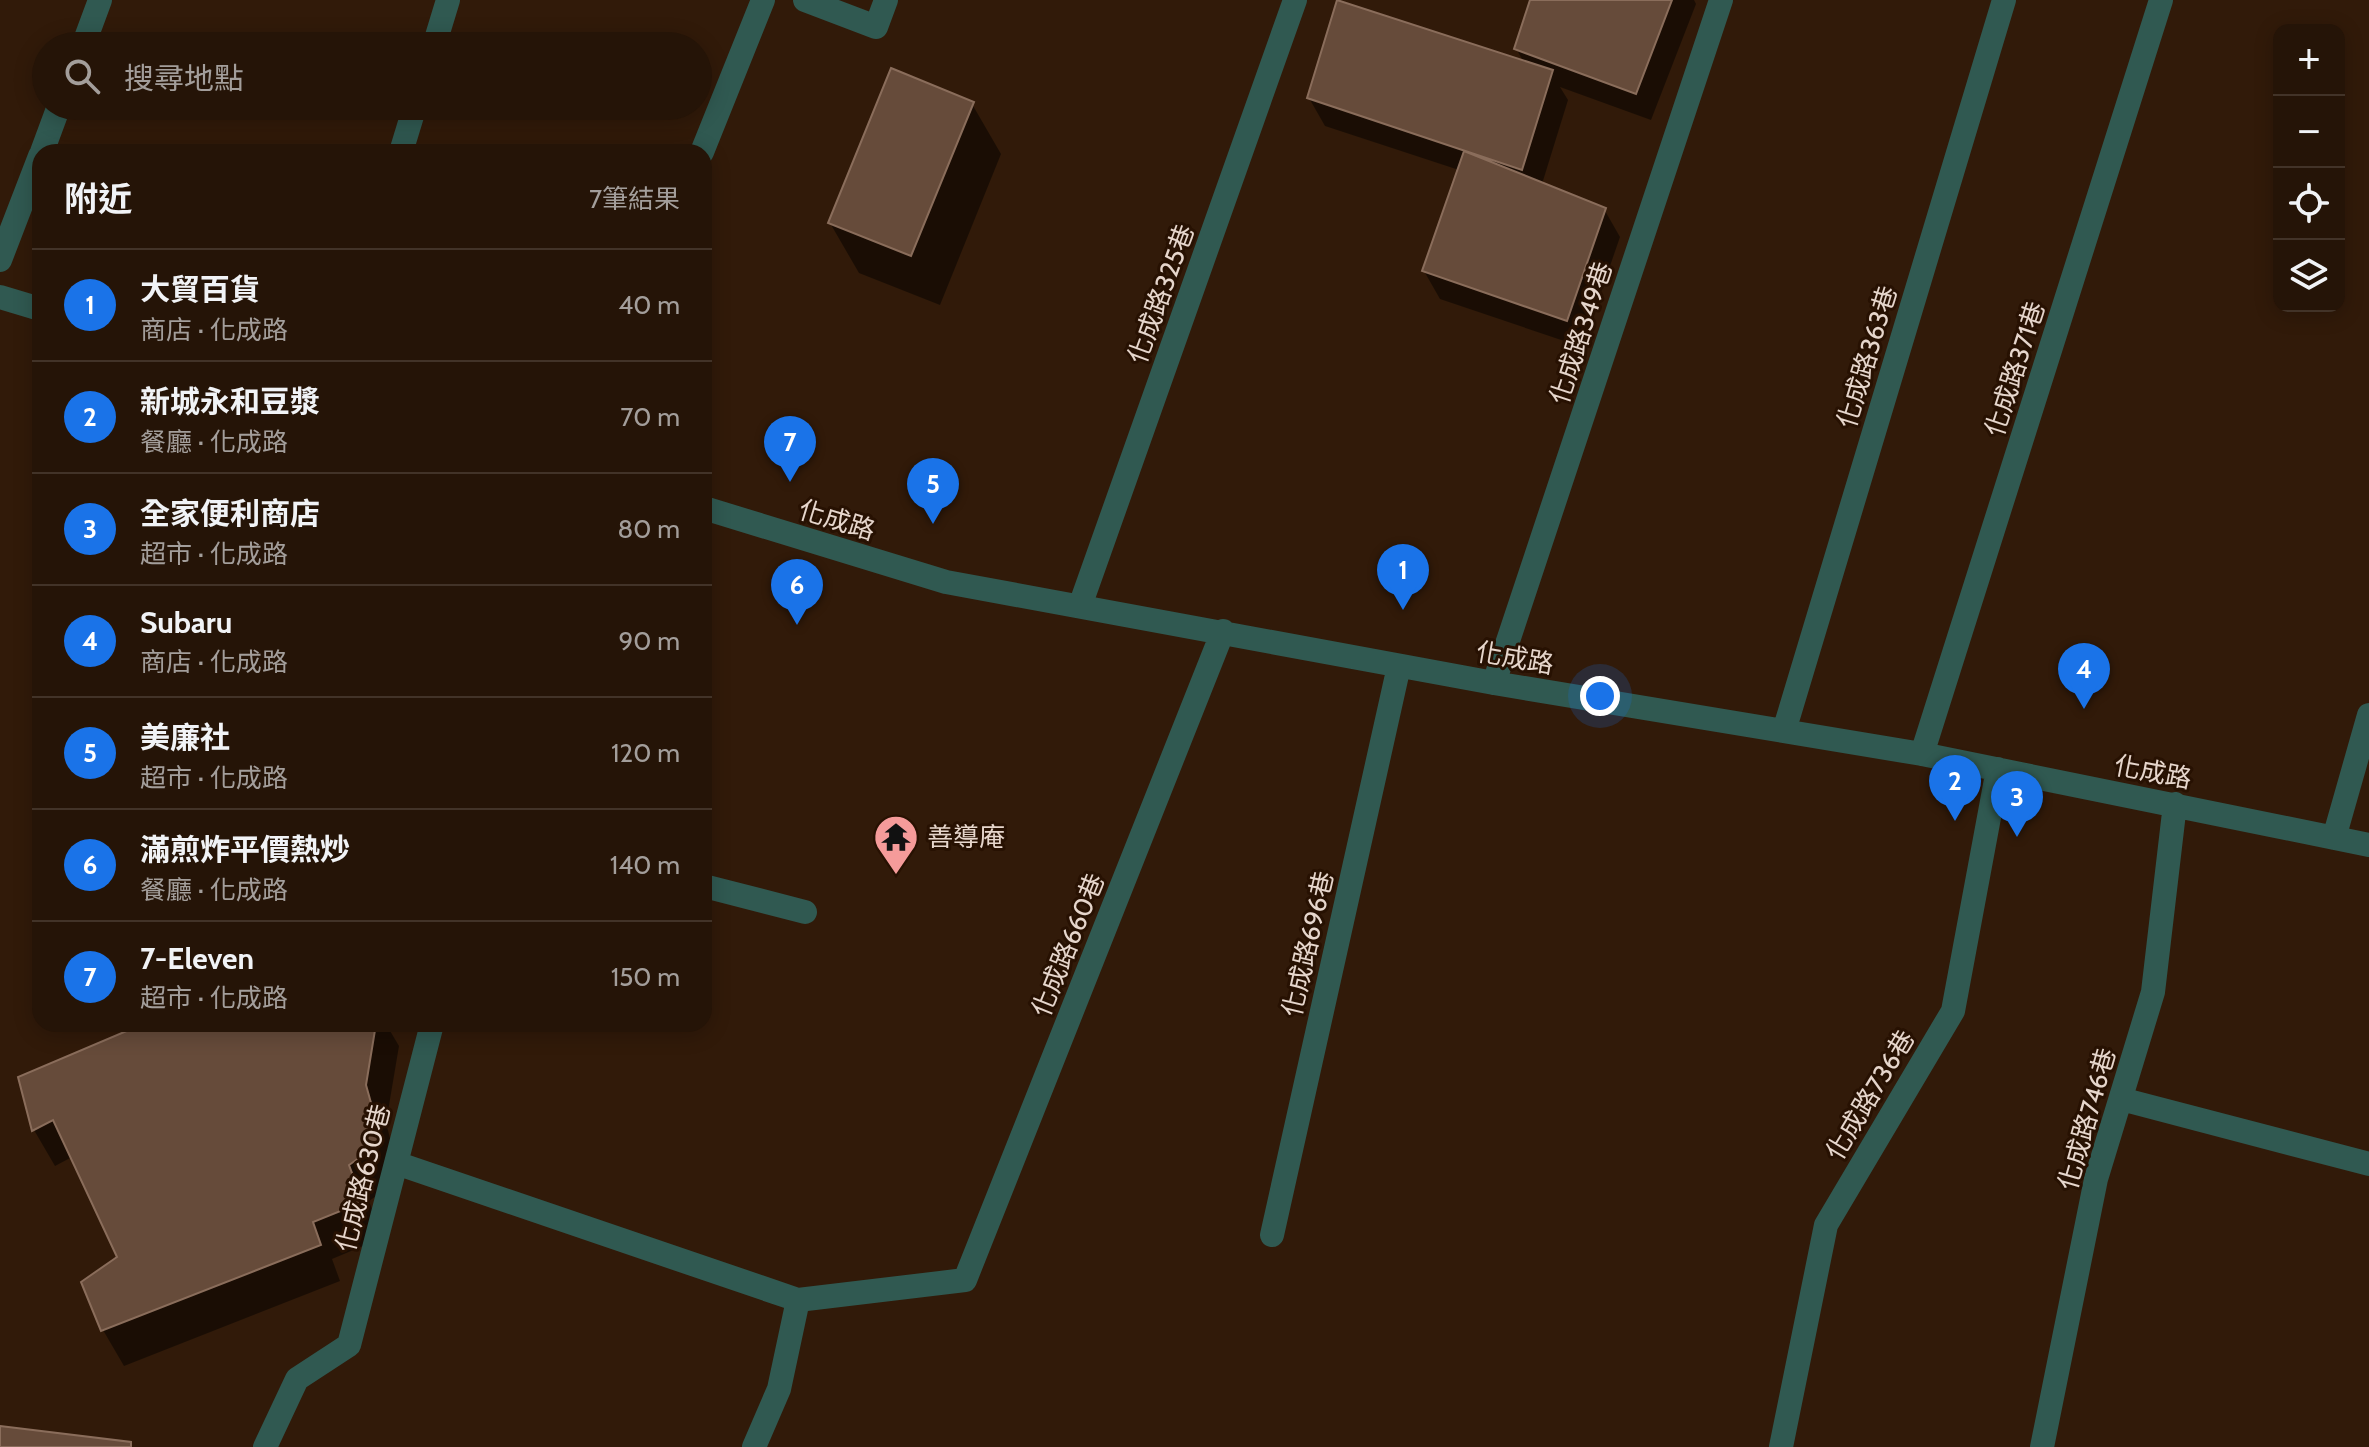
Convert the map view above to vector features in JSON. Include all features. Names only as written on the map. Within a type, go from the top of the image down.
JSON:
[{"type":"street","points":[[88,32],[100,0]]},
{"type":"street","points":[[438,32],[448,0]]},
{"type":"street","points":[[705,144],[763,0]]},
{"type":"street","points":[[805,0],[876,27],[886,0]]},
{"type":"street","name":"化成路325巷","points":[[1080,606],[1295,0]]},
{"type":"street","name":"化成路349巷","points":[[1494,683],[1721,0]]},
{"type":"street","name":"化成路363巷","points":[[1784,731],[2004,0]]},
{"type":"street","name":"化成路371巷","points":[[1922,754],[2161,0]]},
{"type":"street","points":[[45,144],[54,120]]},
{"type":"street","points":[[403,144],[411,120]]},
{"type":"street","points":[[0,260],[32,177]]},
{"type":"street","points":[[0,297],[32,307]]},
{"type":"street","name":"化成路","points":[[712,510],[946,582],[1494,683],[1922,754],[2369,845]]},
{"type":"street","name":"化成路660巷","points":[[798,1300],[965,1280],[1223,631]]},
{"type":"street","name":"化成路696巷","points":[[1272,1235],[1399,666]]},
{"type":"street","points":[[2334,838],[2369,715]]},
{"type":"street","name":"化成路736巷","points":[[1781,1447],[1826,1225],[1953,1011],[1998,769]]},
{"type":"street","name":"化成路746巷","points":[[2042,1447],[2096,1179],[2153,992],[2175,804]]},
{"type":"street","points":[[712,888],[805,912]]},
{"type":"street","name":"化成路630巷","points":[[265,1447],[297,1379],[349,1345],[430,1032]]},
{"type":"street","points":[[2121,1099],[2369,1164]]},
{"type":"street","points":[[396,1163],[798,1300],[779,1389],[754,1447]]},
{"type":"building","points":[[1337,0],[1553,70],[1522,170],[1307,98]]},
{"type":"building","points":[[1530,0],[1672,0],[1636,94],[1514,49]]},
{"type":"building","points":[[891,68],[974,102],[911,256],[828,223]]},
{"type":"building","points":[[1464,151],[1606,208],[1567,321],[1422,271]]},
{"type":"building","points":[[124,1032],[375,1032],[366,1085],[382,1142],[349,1165],[363,1202],[313,1222],[321,1245],[101,1331],[81,1282],[117,1257],[53,1120],[32,1131],[18,1077]]},
{"type":"building","points":[[0,1426],[131,1442],[131,1447],[0,1447]]},
{"type":"place","name":"7-Eleven","points":[[790,482]]},
{"type":"place","name":"美廉社","points":[[933,524]]},
{"type":"place","name":"大貿百貨","points":[[1403,610]]},
{"type":"place","name":"滿煎炸平價熱炒","points":[[797,625]]},
{"type":"place","name":"Subaru","points":[[2084,709]]},
{"type":"place","name":"新城永和豆漿","points":[[1955,821]]},
{"type":"place","name":"全家便利商店","points":[[2017,837]]},
{"type":"place","name":"善導庵","points":[[896,876]]}]
